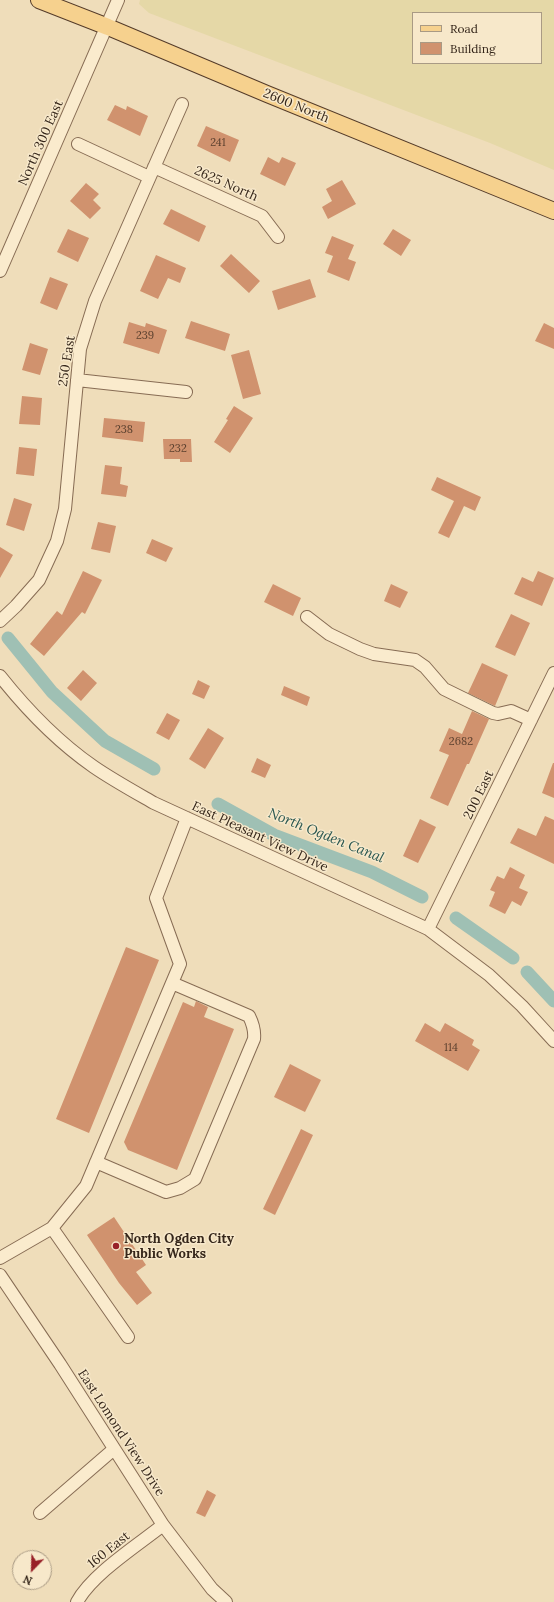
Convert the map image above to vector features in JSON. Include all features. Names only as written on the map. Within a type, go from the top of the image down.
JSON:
[{"type":"main road","name":"2600 North","points":[[39,0],[554,211]]},
{"type":"street","name":"North 300 East","points":[[0,271],[5,244],[108,27],[118,0]]},
{"type":"street","name":"250 East","points":[[0,621],[16,606],[39,580],[57,541],[65,509],[80,349],[95,301],[182,104]]},
{"type":"street","name":"2625 North","points":[[78,144],[262,216],[278,237]]},
{"type":"street","points":[[77,380],[186,392]]},
{"type":"street","points":[[307,617],[329,634],[374,654],[415,660],[425,667],[444,689],[493,713],[498,714],[511,711],[531,720]]},
{"type":"street","name":"200 East","points":[[428,929],[554,673]]},
{"type":"street","name":"East Pleasant View Drive","points":[[0,676],[16,697],[65,745],[93,767],[127,788],[187,818],[428,929],[489,975],[522,1006],[554,1041]]},
{"type":"street","points":[[0,1258],[52,1228],[86,1186],[180,964],[156,898],[187,818]]},
{"type":"street","points":[[96,1162],[166,1192],[180,1188],[195,1178],[254,1039],[255,1032],[254,1025],[249,1016],[172,983]]},
{"type":"street","points":[[52,1228],[128,1337]]},
{"type":"street","name":"East Lomond View Drive","points":[[0,1275],[163,1524],[212,1589],[226,1602]]},
{"type":"street","points":[[40,1513],[114,1449]]},
{"type":"street","name":"160 East","points":[[77,1602],[82,1592],[99,1575],[163,1524]]},
{"type":"shaded area","points":[[140,0],[554,0],[554,170],[490,143],[149,13],[139,4]]},
{"type":"building","points":[[115,105],[126,110],[127,106],[148,116],[140,136],[107,120]]},
{"type":"building","points":[[206,126],[239,140],[230,162],[197,146]]},
{"type":"building","points":[[268,157],[279,163],[282,157],[296,163],[285,186],[260,174]]},
{"type":"building","points":[[342,180],[356,204],[328,219],[322,207],[332,201],[326,189]]},
{"type":"building","points":[[86,183],[99,194],[93,200],[101,208],[90,219],[70,201]]},
{"type":"building","points":[[171,209],[206,226],[199,242],[163,224]]},
{"type":"building","points":[[68,229],[89,238],[78,262],[57,252]]},
{"type":"building","points":[[393,229],[411,240],[401,256],[383,244]]},
{"type":"building","points":[[332,236],[354,245],[348,259],[356,262],[349,281],[327,272],[333,256],[325,253]]},
{"type":"building","points":[[231,254],[260,281],[249,293],[220,266]]},
{"type":"building","points":[[156,255],[186,268],[180,283],[168,278],[158,299],[140,291]]},
{"type":"building","points":[[50,277],[68,284],[57,310],[40,303]]},
{"type":"building","points":[[310,279],[316,297],[278,310],[272,291]]},
{"type":"building","points":[[191,321],[230,334],[225,351],[185,338]]},
{"type":"building","points":[[129,322],[145,327],[146,323],[167,330],[159,354],[123,343]]},
{"type":"building","points":[[544,323],[554,328],[554,349],[535,341]]},
{"type":"building","points":[[30,343],[48,349],[40,375],[22,370]]},
{"type":"building","points":[[249,350],[261,394],[243,399],[231,355]]},
{"type":"building","points":[[22,396],[42,398],[40,425],[19,424]]},
{"type":"building","points":[[234,406],[253,418],[230,453],[214,442],[228,420],[226,419]]},
{"type":"building","points":[[104,418],[145,422],[143,442],[102,437]]},
{"type":"building","points":[[163,439],[191,439],[192,462],[180,462],[180,459],[164,459]]},
{"type":"building","points":[[19,447],[37,449],[34,476],[16,474]]},
{"type":"building","points":[[105,465],[122,467],[120,484],[128,486],[126,497],[101,494]]},
{"type":"building","points":[[437,477],[481,497],[475,511],[464,506],[449,538],[438,533],[454,501],[431,490]]},
{"type":"building","points":[[14,498],[32,504],[24,531],[6,525]]},
{"type":"building","points":[[98,522],[116,526],[110,553],[91,549]]},
{"type":"building","points":[[152,539],[173,548],[166,562],[146,553]]},
{"type":"building","points":[[0,547],[13,555],[0,578]]},
{"type":"building","points":[[83,571],[102,580],[85,614],[82,612],[44,656],[30,644],[57,611],[62,615]]},
{"type":"building","points":[[538,571],[554,578],[542,606],[514,594],[522,577],[533,582]]},
{"type":"building","points":[[273,584],[301,598],[293,616],[264,602]]},
{"type":"building","points":[[391,584],[408,592],[400,608],[384,601]]},
{"type":"building","points":[[511,614],[530,623],[515,656],[495,647]]},
{"type":"building","points":[[482,663],[508,675],[495,706],[468,693]]},
{"type":"building","points":[[83,670],[97,683],[81,701],[67,688]]},
{"type":"building","points":[[198,680],[210,686],[204,699],[192,694]]},
{"type":"building","points":[[284,686],[310,697],[307,706],[281,695]]},
{"type":"building","points":[[472,711],[489,719],[448,806],[430,798],[449,755],[439,751],[449,728],[462,734]]},
{"type":"building","points":[[167,713],[180,720],[169,740],[156,733]]},
{"type":"building","points":[[208,728],[224,738],[205,769],[189,759]]},
{"type":"building","points":[[257,758],[271,765],[265,778],[251,772]]},
{"type":"building","points":[[554,763],[554,798],[542,793]]},
{"type":"building","points":[[545,816],[554,820],[554,864],[510,843],[518,828],[536,836]]},
{"type":"building","points":[[420,819],[436,827],[418,863],[403,856]]},
{"type":"building","points":[[510,867],[525,875],[519,888],[528,892],[521,906],[512,901],[505,914],[489,906],[495,892],[490,890],[497,876],[504,879]]},
{"type":"building","points":[[126,947],[159,960],[89,1133],[56,1119]]},
{"type":"building","points":[[196,1001],[208,1007],[204,1017],[234,1029],[177,1170],[128,1150],[124,1142],[183,1002],[194,1007]]},
{"type":"building","points":[[425,1023],[440,1032],[445,1023],[474,1040],[472,1045],[480,1050],[468,1071],[415,1041]]},
{"type":"building","points":[[290,1064],[321,1080],[305,1112],[274,1097]]},
{"type":"building","points":[[301,1129],[313,1135],[275,1215],[263,1209]]},
{"type":"building","points":[[114,1217],[146,1265],[136,1272],[152,1293],[137,1305],[119,1283],[87,1235]]},
{"type":"building","points":[[207,1490],[216,1495],[205,1517],[196,1513]]},
{"type":"waterway","name":"North Ogden Canal","points":[[8,638],[52,692],[105,741],[154,769]]},
{"type":"waterway","name":"North Ogden Canal","points":[[218,804],[274,835],[372,872],[422,897]]},
{"type":"waterway","name":"North Ogden Canal","points":[[456,918],[513,958]]},
{"type":"waterway","name":"North Ogden Canal","points":[[527,972],[554,1001]]},
{"type":"place","name":"North Ogden City Public Works","points":[[116,1246]]}]
